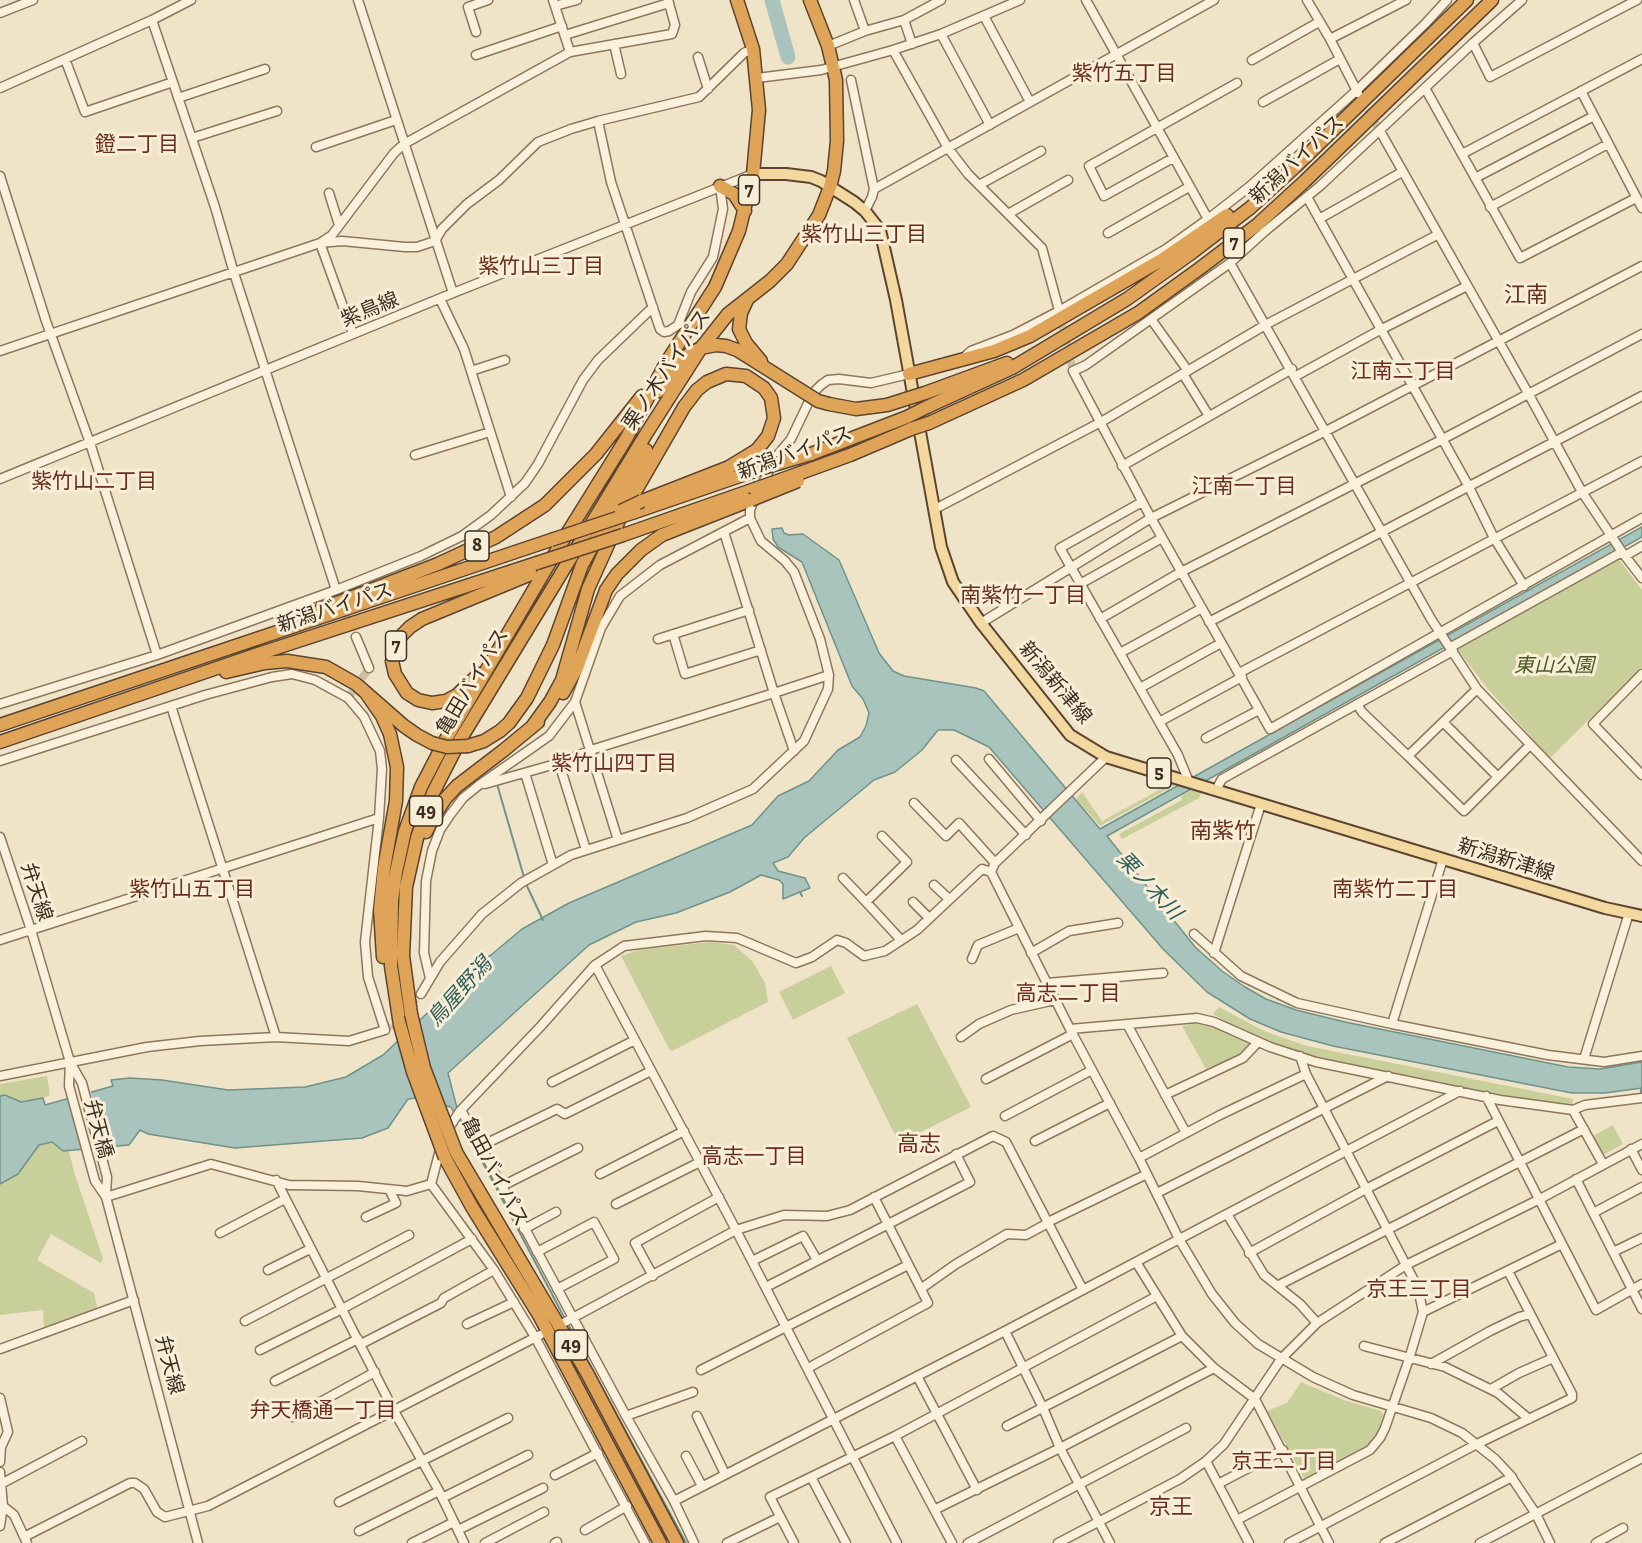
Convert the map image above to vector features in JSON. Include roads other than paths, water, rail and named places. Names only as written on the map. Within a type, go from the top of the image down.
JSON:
[{"type":"highway","name":"栗ノ木バイパス","points":[[556,542],[626,439],[666,363],[715,287],[731,252],[745,211],[753,174],[759,110],[753,49],[737,0]]},
{"type":"highway","name":"栗ノ木バイパス","points":[[580,539],[701,348],[728,314],[787,264],[819,215],[834,171],[837,102],[828,46],[810,0]]},
{"type":"highway","name":"新潟バイパス","points":[[0,725],[556,542],[623,535],[753,494],[850,455],[909,423],[927,407],[1012,368],[1127,299],[1190,254],[1250,208],[1295,167],[1467,0]]},
{"type":"highway","name":"新潟バイパス","points":[[580,539],[592,526],[763,468],[909,423],[929,423],[1023,380],[1138,313],[1257,225],[1492,0]]},
{"type":"highway","name":"7","points":[[909,374],[957,363],[1030,336],[1163,259],[1295,167]]},
{"type":"highway","points":[[720,186],[734,194],[745,211]]},
{"type":"highway","name":"7","points":[[748,299],[739,321],[741,336],[752,352],[773,373],[818,401],[856,409],[887,405],[1040,351]]},
{"type":"highway","points":[[626,439],[677,364],[701,348],[710,345],[726,346],[773,373]]},
{"type":"highway","name":"8","points":[[232,647],[263,631],[438,564],[496,537],[545,505],[596,454],[666,363]]},
{"type":"highway","points":[[532,727],[562,680],[588,589],[610,539],[684,407],[697,390],[707,382],[726,374],[746,376],[764,388],[771,398],[774,418],[768,436],[757,450],[729,467],[642,501],[580,539]]},
{"type":"highway","name":"8","points":[[175,682],[265,663],[287,661],[326,667],[345,676],[410,730],[432,743],[447,747],[468,746],[484,741],[500,731],[527,699],[553,645],[582,565],[676,390]]},
{"type":"highway","points":[[413,854],[445,799],[457,786],[504,750],[552,708],[577,668],[606,590],[641,550],[662,535],[753,494]]},
{"type":"highway","name":"7","points":[[494,659],[457,695],[446,701],[432,703],[418,700],[407,693],[394,674],[392,661],[400,638],[422,618],[534,568],[580,539]]},
{"type":"highway","name":"亀田バイパス","points":[[580,539],[460,740],[433,793],[413,854],[406,887],[403,956],[411,1014],[424,1068],[451,1155],[587,1373],[677,1543]]},
{"type":"highway","name":"亀田バイパス","points":[[556,542],[494,659],[421,786],[405,831],[396,872],[390,929],[391,966],[398,1019],[412,1072],[451,1155],[472,1207],[539,1315],[660,1543]]},
{"type":"highway","name":"新潟バイパス","points":[[0,742],[175,682],[534,568]]},
{"type":"highway","points":[[366,693],[382,716],[390,734],[398,767],[396,801],[384,868],[380,909],[384,969],[398,1019]]},
{"type":"main road","name":"新潟新津線","points":[[753,174],[811,177],[865,211],[880,230],[896,300],[941,547],[953,582],[981,623],[1070,735],[1106,757],[1605,908],[1642,916]]},
{"type":"street","points":[[0,13],[33,0]]},
{"type":"street","points":[[0,88],[152,20],[191,0]]},
{"type":"street","points":[[358,0],[453,293]]},
{"type":"street","points":[[476,32],[468,7],[488,0]]},
{"type":"street","points":[[570,52],[554,3],[578,0]]},
{"type":"street","points":[[854,0],[865,31]]},
{"type":"street","points":[[828,46],[865,31],[903,20],[941,0]]},
{"type":"street","points":[[757,78],[833,67],[893,50],[941,34],[1020,0]]},
{"type":"street","points":[[1086,0],[1208,219]]},
{"type":"street","points":[[874,189],[1214,0]]},
{"type":"street","points":[[1307,0],[1357,92]]},
{"type":"street","points":[[1330,39],[1406,0]]},
{"type":"street","points":[[1522,0],[1307,197],[1230,263],[1086,365],[1073,370],[1150,518],[1270,729],[1642,518]]},
{"type":"street","points":[[1473,43],[1490,77],[1637,0]]},
{"type":"street","points":[[321,243],[332,235],[394,153],[404,144],[570,52],[672,34],[675,25],[669,1],[476,55]]},
{"type":"street","points":[[957,363],[971,351],[1013,335],[1059,313],[1166,249],[1208,219],[1249,187],[1357,92],[1444,1]]},
{"type":"street","points":[[984,16],[1030,102]]},
{"type":"street","points":[[152,20],[216,207],[234,273],[336,590]]},
{"type":"street","points":[[903,20],[912,44]]},
{"type":"street","points":[[1252,60],[1319,22]]},
{"type":"street","points":[[941,34],[990,125]]},
{"type":"street","points":[[614,44],[621,74]]},
{"type":"street","points":[[0,351],[321,243],[342,241],[405,248],[435,241],[442,229],[467,204],[499,180],[538,142],[598,121],[699,97],[744,53],[753,49]]},
{"type":"street","points":[[893,50],[948,148],[979,185],[1042,248],[1059,313]]},
{"type":"street","points":[[698,57],[708,89]]},
{"type":"street","points":[[65,59],[85,112],[173,82]]},
{"type":"street","points":[[1263,102],[1340,59]]},
{"type":"street","points":[[1462,154],[1642,59]]},
{"type":"street","points":[[178,98],[265,69]]},
{"type":"street","points":[[850,80],[874,189],[865,211]]},
{"type":"street","points":[[1173,158],[1104,196],[1089,166],[1237,83]]},
{"type":"street","points":[[1425,88],[1520,258],[1636,198]]},
{"type":"street","points":[[1581,91],[1642,208]]},
{"type":"street","points":[[192,138],[277,111]]},
{"type":"street","points":[[1475,178],[1594,116]]},
{"type":"street","points":[[316,147],[396,120]]},
{"type":"street","points":[[598,121],[611,182],[660,329],[664,332],[678,325],[692,292],[712,256],[723,209],[720,186]]},
{"type":"street","points":[[1380,131],[1582,492],[1623,554],[1642,578]]},
{"type":"street","points":[[1490,207],[1608,144]]},
{"type":"street","points":[[979,185],[1041,151]]},
{"type":"street","points":[[1319,219],[1402,172]]},
{"type":"street","name":"紫鳥線","points":[[0,479],[453,293],[753,174]]},
{"type":"street","points":[[0,176],[51,334],[90,443],[157,655]]},
{"type":"street","points":[[1008,214],[1068,180]]},
{"type":"street","points":[[1108,233],[1189,187]]},
{"type":"street","points":[[329,193],[339,225]]},
{"type":"street","points":[[1307,197],[1468,485],[1494,538],[1524,586]]},
{"type":"street","points":[[935,509],[1101,422],[1267,324],[1437,235]]},
{"type":"street","points":[[321,243],[353,334]]},
{"type":"street","points":[[1230,263],[1267,324],[1382,532],[1477,689],[1642,861]]},
{"type":"street","points":[[981,623],[1150,518],[1326,431],[1642,266]]},
{"type":"street","points":[[1122,466],[1209,416],[1467,286]]},
{"type":"street","points":[[440,299],[464,349],[512,497]]},
{"type":"street","points":[[0,704],[157,655],[336,590],[421,556],[462,536],[491,515],[525,483],[538,464],[583,380],[605,353],[653,307]]},
{"type":"street","points":[[1151,319],[1186,372],[1209,416]]},
{"type":"street","points":[[1100,618],[1181,572],[1441,440],[1642,334]]},
{"type":"street","points":[[471,371],[505,360]]},
{"type":"street","points":[[421,994],[440,962],[482,914],[521,883],[571,855],[687,818],[753,789],[804,741],[828,689],[829,675],[820,639],[794,572],[785,561],[760,541],[750,518],[750,510],[775,458],[791,439],[813,393],[821,385],[828,380],[839,379],[871,383],[909,374]]},
{"type":"street","points":[[1209,622],[1642,396]]},
{"type":"street","points":[[415,455],[490,432]]},
{"type":"street","points":[[1159,722],[1411,581],[1642,461]]},
{"type":"street","points":[[1142,502],[1060,548],[1178,755],[1190,782]]},
{"type":"street","points":[[430,978],[424,953],[426,881],[432,851],[440,830],[450,815],[463,798],[479,785],[517,761],[549,736],[574,702],[601,628],[620,596],[660,565],[750,518]]},
{"type":"street","points":[[724,532],[794,751]]},
{"type":"street","points":[[1080,584],[1162,538]]},
{"type":"street","points":[[1216,790],[1222,779],[1623,554],[1642,546]]},
{"type":"street","points":[[1120,653],[1202,608]]},
{"type":"street","points":[[658,639],[748,610]]},
{"type":"street","points":[[673,634],[685,674],[761,650]]},
{"type":"street","points":[[356,637],[369,668]]},
{"type":"street","points":[[1140,688],[1221,643]]},
{"type":"street","points":[[0,761],[171,706],[272,677],[291,674],[315,681],[348,699],[364,717],[380,751],[382,768],[379,818],[365,942],[368,977],[384,1030],[349,1041],[276,1037],[200,1041],[147,1047],[0,1076]]},
{"type":"street","points":[[479,785],[525,773],[829,675]]},
{"type":"street","points":[[1641,677],[1593,724],[1642,775]]},
{"type":"street","points":[[1408,756],[1477,689]]},
{"type":"street","points":[[574,702],[618,840]]},
{"type":"street","points":[[1357,704],[1362,712],[1464,811],[1530,745]]},
{"type":"street","points":[[171,706],[276,1037]]},
{"type":"street","points":[[1206,738],[1259,710]]},
{"type":"street","points":[[1443,722],[1498,777]]},
{"type":"street","points":[[991,872],[995,863],[1106,757]]},
{"type":"street","points":[[989,759],[1042,819]]},
{"type":"street","points":[[956,760],[1026,835]]},
{"type":"street","points":[[559,762],[586,850]]},
{"type":"street","points":[[525,773],[554,865]]},
{"type":"street","points":[[914,803],[946,836],[959,823],[995,863]]},
{"type":"street","points":[[1214,953],[1261,804]]},
{"type":"street","points":[[0,940],[379,818]]},
{"type":"street","points":[[866,902],[907,862],[882,836]]},
{"type":"street","name":"弁天線","points":[[0,837],[31,930],[70,1062]]},
{"type":"street","points":[[1392,1024],[1443,859]]},
{"type":"street","points":[[431,1185],[442,1139],[458,1113],[542,1026],[595,965],[624,946],[706,936],[737,938],[796,963],[812,957],[837,939],[846,942],[864,956],[885,951],[917,930],[982,869],[991,872],[1179,1239],[1212,1294],[1235,1323],[1258,1344],[1313,1377],[1353,1395],[1431,1418],[1462,1433],[1512,1477],[1536,1514],[1550,1543]]},
{"type":"street","points":[[843,878],[902,940]]},
{"type":"street","points":[[934,885],[949,899]]},
{"type":"street","points":[[913,902],[929,918]]},
{"type":"street","points":[[1584,1059],[1629,913]]},
{"type":"street","points":[[1031,953],[1069,931],[1118,923]]},
{"type":"street","points":[[972,959],[978,945],[1019,928]]},
{"type":"street","points":[[1194,934],[1241,976],[1297,1003],[1548,1055],[1604,1062],[1642,1056]]},
{"type":"street","points":[[595,965],[719,1197],[897,1543]]},
{"type":"street","points":[[1047,983],[1163,973]]},
{"type":"street","points":[[961,1037],[979,1024],[1011,1010],[1055,1000]]},
{"type":"street","points":[[986,1079],[1071,1031],[1197,1018],[1214,1022],[1258,1042],[1316,1062],[1486,1096],[1573,1110],[1585,1104],[1641,1101]]},
{"type":"street","points":[[1127,1024],[1186,1133]]},
{"type":"street","points":[[552,1082],[635,1040]]},
{"type":"street","points":[[1166,1095],[1243,1058],[1258,1042]]},
{"type":"street","points":[[1238,1520],[1370,1450],[1380,1438],[1392,1407],[1423,1312],[1418,1288],[1306,1074],[1300,1056]]},
{"type":"street","name":"弁天橋","points":[[70,1062],[82,1083],[107,1177],[106,1197]]},
{"type":"street","name":"弁天橋","points":[[70,1062],[69,1086],[94,1180],[106,1197]]},
{"type":"street","points":[[1005,1116],[1092,1070]]},
{"type":"street","points":[[481,1146],[557,1109],[565,1114],[651,1071]]},
{"type":"street","points":[[1139,1158],[1306,1074]]},
{"type":"street","points":[[1157,1193],[1388,1076]]},
{"type":"street","points":[[674,1501],[1005,1331],[1460,1091]]},
{"type":"street","points":[[1486,1096],[1596,1310],[1642,1284]]},
{"type":"street","points":[[1035,1141],[1110,1103]]},
{"type":"street","points":[[1573,1110],[1603,1164]]},
{"type":"street","points":[[458,1113],[481,1146],[557,1289],[569,1320],[674,1501],[694,1543]]},
{"type":"street","points":[[1249,1253],[1498,1121]]},
{"type":"street","points":[[1279,1285],[1584,1129]]},
{"type":"street","points":[[600,1174],[684,1131]]},
{"type":"street","points":[[569,1320],[736,1230],[784,1215],[827,1216],[850,1210],[993,1136],[1006,1142],[1083,1290]]},
{"type":"street","points":[[1058,1543],[1100,1523],[1180,1479],[1206,1461],[1224,1444],[1281,1359],[1317,1323],[1406,1265],[1540,1199],[1642,1144]]},
{"type":"street","points":[[502,1186],[578,1148]]},
{"type":"street","points":[[1631,1149],[1642,1170]]},
{"type":"street","points":[[766,1287],[970,1182],[956,1154]]},
{"type":"street","points":[[616,1204],[700,1162]]},
{"type":"street","points":[[106,1197],[211,1164],[289,1185],[358,1186],[407,1191],[431,1185]]},
{"type":"street","points":[[922,1288],[956,1264],[1007,1234],[1026,1235],[1147,1174]]},
{"type":"street","points":[[1576,1179],[1642,1309]]},
{"type":"street","points":[[276,1180],[464,1543]]},
{"type":"street","points":[[431,1185],[494,1270],[537,1336],[645,1543]]},
{"type":"street","points":[[1593,1213],[1642,1187]]},
{"type":"street","points":[[366,1217],[396,1203],[390,1191]]},
{"type":"street","name":"弁天線","points":[[106,1197],[198,1543]]},
{"type":"street","points":[[653,1276],[635,1243],[719,1197]]},
{"type":"street","points":[[808,1368],[928,1303],[874,1197]]},
{"type":"street","points":[[220,1233],[285,1199]]},
{"type":"street","points":[[524,1229],[556,1212]]},
{"type":"street","points":[[1227,1214],[1264,1275],[1300,1304],[1317,1323]]},
{"type":"street","points":[[537,1252],[594,1222],[614,1259],[557,1289]]},
{"type":"street","points":[[245,1321],[409,1235]]},
{"type":"street","points":[[752,1261],[803,1236],[817,1260]]},
{"type":"street","points":[[1613,1252],[1642,1238]]},
{"type":"street","points":[[260,1350],[472,1239]]},
{"type":"street","points":[[1423,1312],[1562,1244]]},
{"type":"street","points":[[272,1270],[310,1249]]},
{"type":"street","points":[[1136,1262],[1182,1336],[1214,1368],[1255,1399],[1329,1543]]},
{"type":"street","points":[[702,1370],[909,1265]]},
{"type":"street","points":[[275,1381],[441,1303],[444,1298],[494,1270]]},
{"type":"street","points":[[1289,1543],[1477,1444],[1572,1398],[1572,1394],[1508,1271]]},
{"type":"street","points":[[794,1543],[770,1497],[895,1436],[1157,1296]]},
{"type":"street","points":[[0,1349],[134,1300]]},
{"type":"street","points":[[467,1324],[514,1302]]},
{"type":"street","points":[[1431,1364],[1500,1326],[1530,1314]]},
{"type":"street","points":[[1005,1331],[1060,1448],[1110,1543]]},
{"type":"street","points":[[3,1506],[14,1515],[26,1540],[130,1483],[140,1485],[144,1489],[161,1515],[170,1517],[208,1506],[537,1336]]},
{"type":"street","points":[[1007,1426],[1182,1336]]},
{"type":"street","points":[[1364,1346],[1409,1359],[1445,1366],[1491,1389],[1529,1419]]},
{"type":"street","points":[[1491,1389],[1553,1358]]},
{"type":"street","points":[[936,1509],[1214,1368]]},
{"type":"street","points":[[293,1417],[375,1372]]},
{"type":"street","points":[[917,1376],[976,1490]]},
{"type":"street","points":[[626,1416],[693,1392]]},
{"type":"street","points":[[0,1398],[8,1432],[0,1462]]},
{"type":"street","points":[[697,1416],[725,1474]]},
{"type":"street","points":[[339,1502],[508,1418]]},
{"type":"street","points":[[968,1543],[1186,1428]]},
{"type":"street","points":[[895,1436],[936,1509],[952,1543]]},
{"type":"street","points":[[1,1484],[82,1441]]},
{"type":"street","points":[[1218,1484],[1283,1450]]},
{"type":"street","points":[[555,1475],[598,1453]]},
{"type":"street","points":[[359,1531],[528,1455]]},
{"type":"street","points":[[686,1456],[702,1486]]},
{"type":"street","points":[[1480,1543],[1642,1458]]},
{"type":"street","points":[[1206,1461],[1249,1543]]},
{"type":"street","points":[[0,1473],[3,1506],[0,1526]]},
{"type":"street","points":[[811,1477],[846,1543]]},
{"type":"street","points":[[1385,1543],[1512,1477]]},
{"type":"street","points":[[412,1543],[543,1488]]},
{"type":"street","points":[[585,1530],[627,1506]]},
{"type":"street","points":[[485,1543],[544,1512]]},
{"type":"street","points":[[727,1543],[780,1517]]},
{"type":"street","points":[[1596,1543],[1623,1528]]},
{"type":"water","name":"鳥屋野潟","points":[[1642,527],[1642,537],[1107,836],[1195,947],[1222,971],[1266,999],[1296,1010],[1345,1022],[1568,1067],[1600,1069],[1642,1062],[1642,1088],[1605,1093],[1572,1093],[1333,1046],[1281,1032],[1250,1019],[1207,992],[1163,949],[989,747],[954,730],[938,730],[922,750],[895,772],[874,780],[804,838],[788,857],[773,863],[778,871],[805,878],[810,888],[783,899],[783,884],[779,880],[761,875],[730,892],[676,913],[636,922],[589,945],[448,1073],[457,1108],[454,1113],[451,1107],[416,1098],[408,1099],[388,1128],[362,1138],[235,1148],[148,1134],[140,1130],[129,1145],[63,1151],[52,1142],[39,1145],[18,1174],[0,1184],[0,1096],[5,1095],[21,1102],[43,1098],[45,1105],[113,1086],[111,1080],[130,1078],[162,1080],[228,1090],[305,1087],[346,1077],[383,1055],[441,1000],[466,970],[491,955],[522,929],[569,903],[752,825],[778,796],[809,781],[838,750],[860,737],[869,713],[863,699],[852,686],[802,562],[778,547],[773,539],[772,529],[782,528],[784,533],[789,535],[803,534],[839,560],[879,653],[893,671],[904,676],[984,691],[1100,829]]},
{"type":"waterway","name":"栗ノ木川","points":[[772,0],[788,57]]},
{"type":"waterway","points":[[497,784],[526,884],[543,920]]},
{"type":"waterway","points":[[800,892],[802,896]]},
{"type":"waterway","points":[[459,1117],[565,1319]]},
{"type":"waterway","points":[[568,1324],[686,1543]]},
{"type":"tunnel","points":[[1361,99],[1380,131]]},
{"type":"tunnel","points":[[1060,314],[1073,371]]},
{"type":"tunnel","points":[[336,590],[356,637]]},
{"type":"tunnel","points":[[348,698],[369,668]]},
{"type":"tunnel","points":[[385,1030],[421,994]]},
{"type":"district","name":"紫竹五丁目","points":[[1124,74]]},
{"type":"district","name":"鐙二丁目","points":[[137,145]]},
{"type":"district","name":"紫竹山三丁目","points":[[864,235]]},
{"type":"district","name":"紫竹山三丁目","points":[[541,267]]},
{"type":"district","name":"江南","points":[[1526,296]]},
{"type":"district","name":"江南二丁目","points":[[1403,372]]},
{"type":"district","name":"紫竹山二丁目","points":[[94,482]]},
{"type":"district","name":"江南一丁目","points":[[1244,487]]},
{"type":"district","name":"南紫竹一丁目","points":[[1023,596]]},
{"type":"district","name":"紫竹山四丁目","points":[[614,764]]},
{"type":"district","name":"南紫竹","points":[[1223,832]]},
{"type":"district","name":"紫竹山五丁目","points":[[192,890]]},
{"type":"district","name":"南紫竹二丁目","points":[[1395,890]]},
{"type":"district","name":"高志二丁目","points":[[1068,994]]},
{"type":"district","name":"高志","points":[[919,1145]]},
{"type":"district","name":"高志一丁目","points":[[754,1157]]},
{"type":"district","name":"京王三丁目","points":[[1419,1290]]},
{"type":"district","name":"弁天橋通一丁目","points":[[323,1411]]},
{"type":"district","name":"京王二丁目","points":[[1284,1462]]},
{"type":"district","name":"京王","points":[[1171,1508]]},
{"type":"park label","name":"東山公園","points":[[1554,666]]}]
